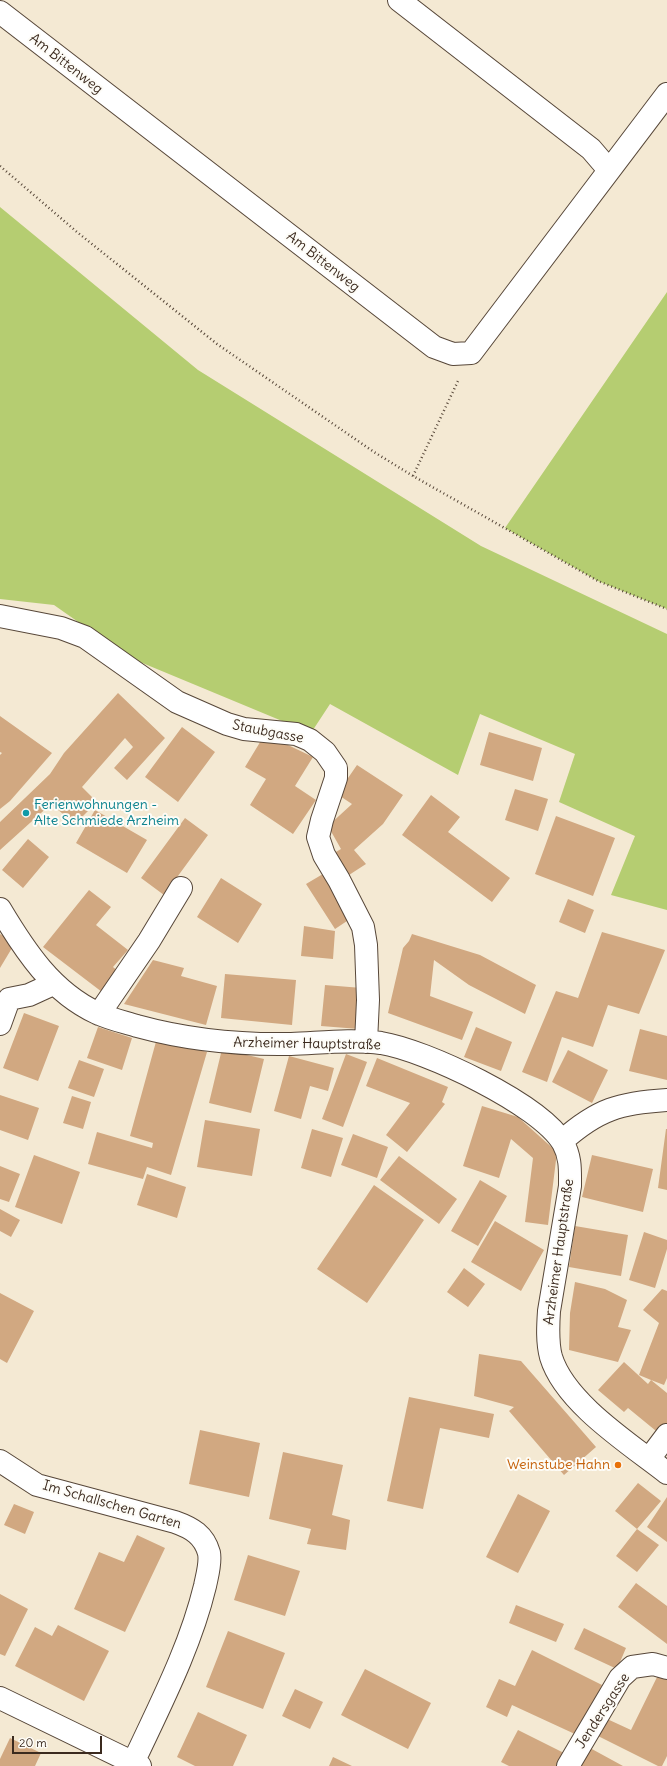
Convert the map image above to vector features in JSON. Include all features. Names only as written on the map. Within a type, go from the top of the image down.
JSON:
[{"type":"street","points":[[399,0],[591,149],[609,170]]},
{"type":"street","name":"Am Bittenweg","points":[[0,12],[434,347],[454,354],[471,353]]},
{"type":"street","points":[[471,353],[667,94]]},
{"type":"street","name":"Staubgasse","points":[[0,616],[61,628],[85,637],[177,702],[227,724],[244,729],[296,734],[310,740],[325,752],[336,768],[336,778],[318,837],[324,855],[340,880],[363,927],[366,945],[368,1000],[366,1042]]},
{"type":"street","points":[[99,1014],[149,941],[181,888]]},
{"type":"street","name":"Arzheimer Hauptstraße","points":[[0,909],[28,954],[54,984],[71,998],[99,1014],[154,1030],[201,1040],[224,1043],[249,1045],[366,1042],[397,1046],[455,1069],[521,1104],[545,1122],[562,1141],[568,1152],[570,1165],[570,1186],[549,1311],[548,1335],[551,1357],[555,1366],[582,1405],[667,1473]]},
{"type":"street","points":[[0,1024],[5,995],[29,995],[54,984]]},
{"type":"street","points":[[562,1141],[591,1118],[614,1107],[641,1101],[667,1100]]},
{"type":"street","points":[[649,1459],[667,1435]]},
{"type":"street","name":"Im Schallschen Garten","points":[[0,1461],[37,1485],[175,1522],[192,1528],[203,1539],[209,1554],[209,1568],[199,1610],[136,1764]]},
{"type":"street","name":"Jendersgasse","points":[[568,1766],[620,1678],[632,1667],[653,1664],[667,1668]]},
{"type":"street","points":[[0,1698],[136,1764]]},
{"type":"path","points":[[0,166],[77,232],[217,344],[374,452],[413,476],[598,581],[667,610]]},
{"type":"path","points":[[413,476],[471,353]]},
{"type":"green space","points":[[0,207],[198,370],[481,546],[667,634],[667,910],[611,895],[635,836],[559,802],[575,754],[480,714],[458,775],[330,704],[311,733],[128,657],[54,605],[0,599]]},
{"type":"green space","points":[[667,292],[667,609],[598,581],[505,528]]},
{"type":"building","points":[[118,693],[165,738],[127,780],[114,768],[133,747],[125,738],[82,787],[97,802],[75,824],[51,804],[0,850],[0,822],[50,774],[64,753]]},
{"type":"building","points":[[0,716],[52,753],[10,801],[0,809],[0,755],[2,753],[0,752]]},
{"type":"building","points":[[182,727],[215,752],[178,802],[145,777]]},
{"type":"building","points":[[489,732],[542,748],[533,781],[480,765]]},
{"type":"building","points":[[265,734],[313,757],[295,786],[316,800],[293,834],[250,805],[266,779],[245,767]]},
{"type":"building","points":[[357,765],[403,795],[383,824],[354,850],[366,864],[349,875],[334,853],[341,849],[328,826],[352,804],[337,794]]},
{"type":"building","points":[[515,789],[548,799],[538,831],[505,820]]},
{"type":"building","points":[[431,795],[460,817],[448,832],[510,878],[492,902],[402,835]]},
{"type":"building","points":[[95,810],[147,840],[127,873],[76,843]]},
{"type":"building","points":[[556,816],[615,838],[593,896],[535,874]]},
{"type":"building","points":[[185,818],[208,835],[164,895],[141,878]]},
{"type":"building","points":[[28,839],[49,857],[23,888],[2,870]]},
{"type":"building","points":[[328,871],[356,915],[335,929],[306,884]]},
{"type":"building","points":[[221,878],[262,904],[238,943],[197,917]]},
{"type":"building","points":[[89,890],[111,907],[96,925],[128,950],[113,967],[119,972],[102,992],[43,947]]},
{"type":"building","points":[[568,899],[594,910],[585,933],[559,922]]},
{"type":"building","points":[[304,926],[335,931],[333,959],[301,956]]},
{"type":"building","points":[[602,932],[665,950],[639,1014],[608,1005],[593,1047],[562,1037],[547,1082],[522,1072],[556,991],[578,998]]},
{"type":"building","points":[[0,934],[15,943],[0,968]]},
{"type":"building","points":[[412,934],[480,955],[536,985],[525,1014],[469,985],[434,960],[430,996],[473,1012],[462,1040],[388,1013],[403,948],[409,941]]},
{"type":"building","points":[[153,960],[184,968],[181,976],[217,986],[206,1025],[124,1004]]},
{"type":"building","points":[[225,974],[296,980],[292,1025],[221,1018]]},
{"type":"building","points":[[325,985],[362,988],[359,1029],[321,1026]]},
{"type":"building","points":[[24,1013],[59,1026],[38,1081],[3,1068]]},
{"type":"building","points":[[98,1027],[132,1038],[122,1070],[87,1058]]},
{"type":"building","points":[[476,1027],[512,1042],[501,1071],[464,1057]]},
{"type":"building","points":[[640,1029],[667,1036],[667,1080],[629,1071]]},
{"type":"building","points":[[157,1038],[207,1052],[171,1175],[147,1167],[143,1179],[88,1164],[97,1132],[152,1148],[153,1143],[130,1136]]},
{"type":"building","points":[[222,1049],[264,1059],[251,1113],[209,1103]]},
{"type":"building","points":[[568,1050],[608,1070],[592,1103],[552,1082]]},
{"type":"building","points":[[346,1054],[367,1062],[343,1127],[322,1119]]},
{"type":"building","points":[[289,1056],[334,1068],[328,1091],[310,1086],[301,1119],[274,1111]]},
{"type":"building","points":[[377,1058],[448,1087],[442,1102],[445,1104],[407,1152],[386,1135],[410,1103],[366,1086]]},
{"type":"building","points":[[79,1060],[104,1069],[94,1097],[68,1088]]},
{"type":"building","points":[[0,1095],[39,1108],[28,1140],[0,1130]]},
{"type":"building","points":[[72,1096],[91,1102],[83,1129],[63,1123]]},
{"type":"building","points":[[482,1106],[518,1117],[557,1152],[548,1225],[525,1222],[533,1158],[511,1139],[499,1178],[463,1166]]},
{"type":"building","points":[[205,1120],[260,1129],[252,1176],[197,1167]]},
{"type":"building","points":[[312,1129],[343,1138],[331,1177],[301,1168]]},
{"type":"building","points":[[667,1129],[667,1190],[658,1188]]},
{"type":"building","points":[[353,1134],[388,1147],[377,1178],[341,1165]]},
{"type":"building","points":[[34,1155],[80,1172],[62,1224],[15,1207]]},
{"type":"building","points":[[592,1155],[653,1169],[643,1212],[582,1197]]},
{"type":"building","points":[[399,1156],[457,1199],[439,1224],[380,1180]]},
{"type":"building","points":[[0,1166],[20,1174],[9,1202],[0,1199]]},
{"type":"building","points":[[147,1174],[186,1187],[177,1218],[137,1205]]},
{"type":"building","points":[[480,1180],[507,1196],[478,1246],[451,1231]]},
{"type":"building","points":[[374,1185],[424,1220],[367,1303],[317,1269]]},
{"type":"building","points":[[0,1209],[20,1220],[11,1237],[0,1231]]},
{"type":"building","points":[[495,1221],[544,1250],[521,1291],[471,1262]]},
{"type":"building","points":[[575,1226],[628,1235],[621,1276],[569,1267]]},
{"type":"building","points":[[644,1232],[667,1240],[667,1249],[655,1288],[629,1280]]},
{"type":"building","points":[[464,1268],[485,1284],[468,1307],[447,1292]]},
{"type":"building","points":[[575,1282],[605,1289],[627,1300],[618,1327],[631,1330],[618,1362],[569,1350],[570,1313]]},
{"type":"building","points":[[662,1289],[667,1291],[667,1378],[664,1385],[639,1375],[659,1323],[643,1310]]},
{"type":"building","points":[[0,1293],[34,1311],[7,1363],[0,1359]]},
{"type":"building","points":[[479,1354],[521,1361],[596,1447],[564,1475],[509,1411],[514,1407],[474,1396]]},
{"type":"building","points":[[624,1362],[648,1384],[651,1380],[667,1393],[667,1427],[661,1435],[628,1408],[624,1412],[598,1390]]},
{"type":"building","points":[[409,1397],[494,1414],[489,1438],[440,1428],[423,1509],[387,1501]]},
{"type":"building","points":[[200,1430],[260,1443],[249,1497],[189,1484]]},
{"type":"building","points":[[283,1452],[343,1465],[332,1515],[350,1520],[346,1550],[307,1544],[311,1529],[269,1519]]},
{"type":"building","points":[[638,1483],[661,1501],[637,1529],[615,1511]]},
{"type":"building","points":[[518,1494],[550,1511],[518,1573],[486,1557]]},
{"type":"building","points":[[667,1497],[667,1542],[647,1527]]},
{"type":"building","points":[[14,1504],[34,1512],[25,1534],[4,1525]]},
{"type":"building","points":[[637,1529],[659,1545],[637,1572],[616,1556]]},
{"type":"building","points":[[137,1535],[165,1548],[125,1632],[74,1609],[99,1552],[124,1562]]},
{"type":"building","points":[[248,1555],[300,1571],[285,1616],[234,1600]]},
{"type":"building","points":[[636,1583],[667,1606],[667,1644],[618,1607]]},
{"type":"building","points":[[0,1594],[28,1609],[5,1656],[0,1654]]},
{"type":"building","points":[[516,1605],[564,1624],[556,1642],[509,1623]]},
{"type":"building","points":[[58,1625],[109,1651],[84,1701],[15,1666],[35,1627],[52,1636]]},
{"type":"building","points":[[584,1628],[626,1648],[617,1669],[574,1649]]},
{"type":"building","points":[[228,1631],[285,1653],[263,1709],[206,1687]]},
{"type":"building","points":[[532,1650],[602,1685],[577,1735],[512,1705],[507,1717],[486,1707],[499,1679],[515,1686]]},
{"type":"building","points":[[365,1669],[431,1703],[408,1749],[341,1715]]},
{"type":"building","points":[[661,1669],[667,1672],[667,1756],[662,1766],[658,1766],[596,1735],[605,1718],[631,1730]]},
{"type":"building","points":[[295,1689],[323,1702],[310,1729],[282,1716]]},
{"type":"building","points":[[198,1712],[247,1735],[233,1766],[195,1766],[177,1757]]},
{"type":"building","points":[[518,1730],[564,1753],[558,1766],[509,1766],[501,1762]]},
{"type":"building","points":[[10,1738],[41,1753],[35,1766],[0,1766],[0,1759]]},
{"type":"building","points":[[590,1748],[623,1766],[580,1766]]},
{"type":"building","points":[[333,1757],[352,1766],[329,1766]]},
{"type":"place","name":"Ferienwohnungen - Alte Schmiede Arzheim","points":[[26,813]]},
{"type":"place","name":"Weinstube Hahn","points":[[618,1465]]}]
